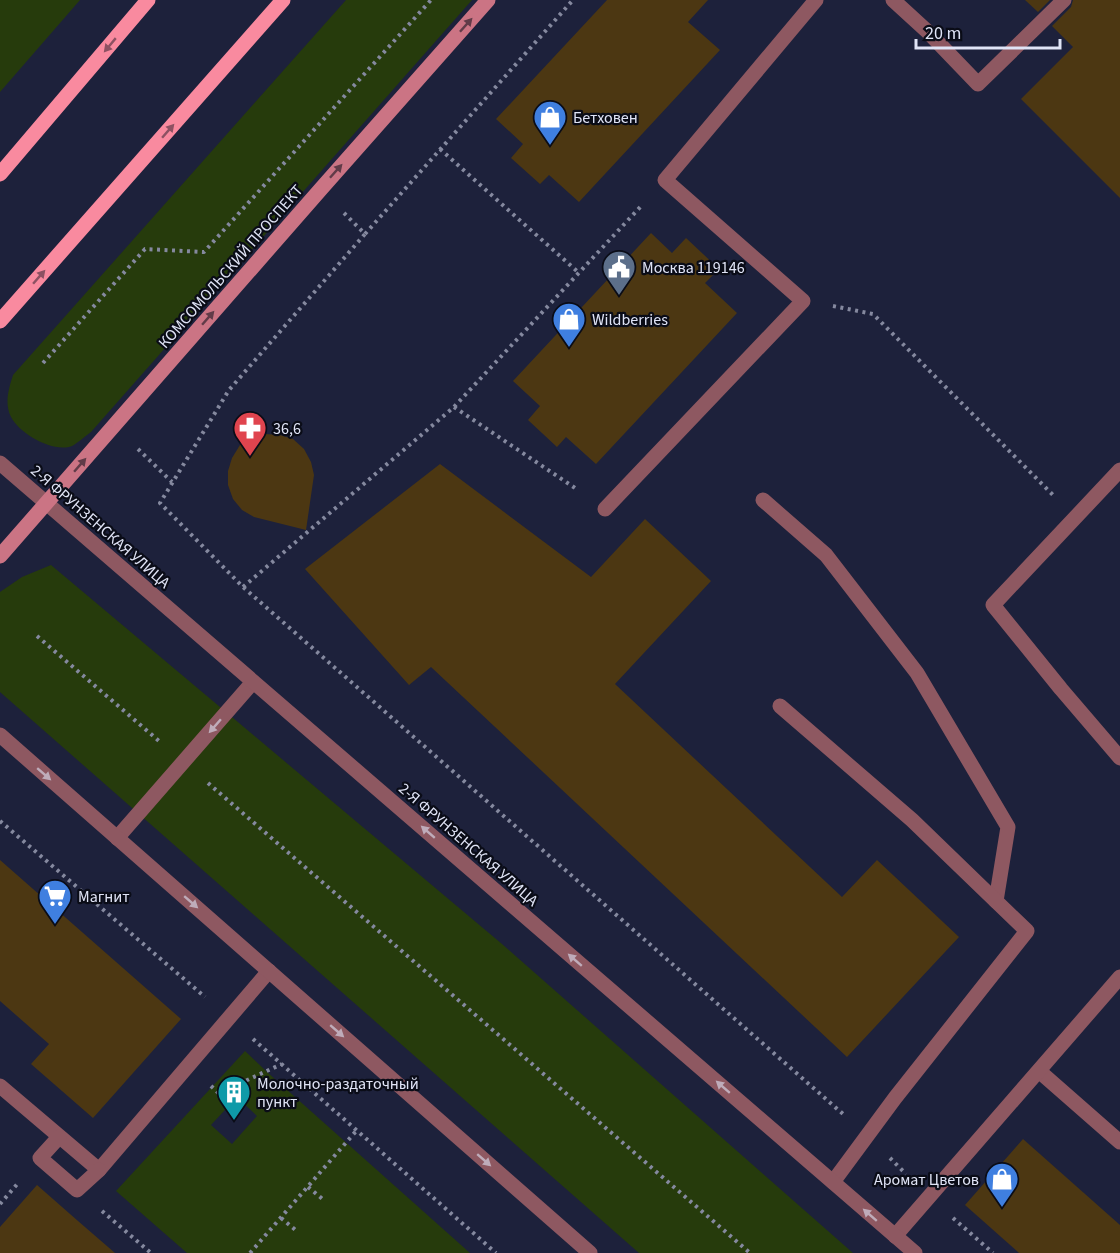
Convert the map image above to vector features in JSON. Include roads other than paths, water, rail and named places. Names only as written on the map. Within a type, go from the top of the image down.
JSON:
[{"type":"main road","points":[[0,174],[148,0]]},
{"type":"main road","points":[[0,321],[283,0]]},
{"type":"street","name":"КОМСОМОЛЬСКИЙ ПРОСПЕКТ","points":[[0,556],[488,0]]},
{"type":"street","points":[[605,508],[803,300],[665,180],[816,0]]},
{"type":"street","points":[[893,0],[928,32],[978,84],[1064,0]]},
{"type":"street","name":"2-Я ФРУНЗЕНСКАЯ УЛИЦА","points":[[0,463],[915,1253]]},
{"type":"street","points":[[1120,470],[993,605],[1120,758]]},
{"type":"street","points":[[763,500],[826,555],[917,673],[1008,827],[996,901]]},
{"type":"street","points":[[117,838],[254,682]]},
{"type":"street","points":[[780,706],[912,820],[1027,930],[895,1098],[833,1182]]},
{"type":"street","points":[[0,735],[590,1253]]},
{"type":"street","points":[[59,1137],[40,1158],[77,1190],[99,1170],[269,971]]},
{"type":"street","points":[[895,1236],[1120,977]]},
{"type":"street","points":[[1039,1071],[1120,1142]]},
{"type":"street","points":[[0,1086],[99,1170]]},
{"type":"place","name":"Бетховен","points":[[550,146]]},
{"type":"place","name":"Москва 119146","points":[[619,296]]},
{"type":"place","name":"Wildberries","points":[[569,348]]},
{"type":"place","name":"36,6","points":[[250,457]]},
{"type":"place","name":"Магнит","points":[[55,925]]},
{"type":"place","name":"Молочно-раздаточный пункт","points":[[234,1121]]},
{"type":"place","name":"Аромат Цветов","points":[[1002,1208]]}]
